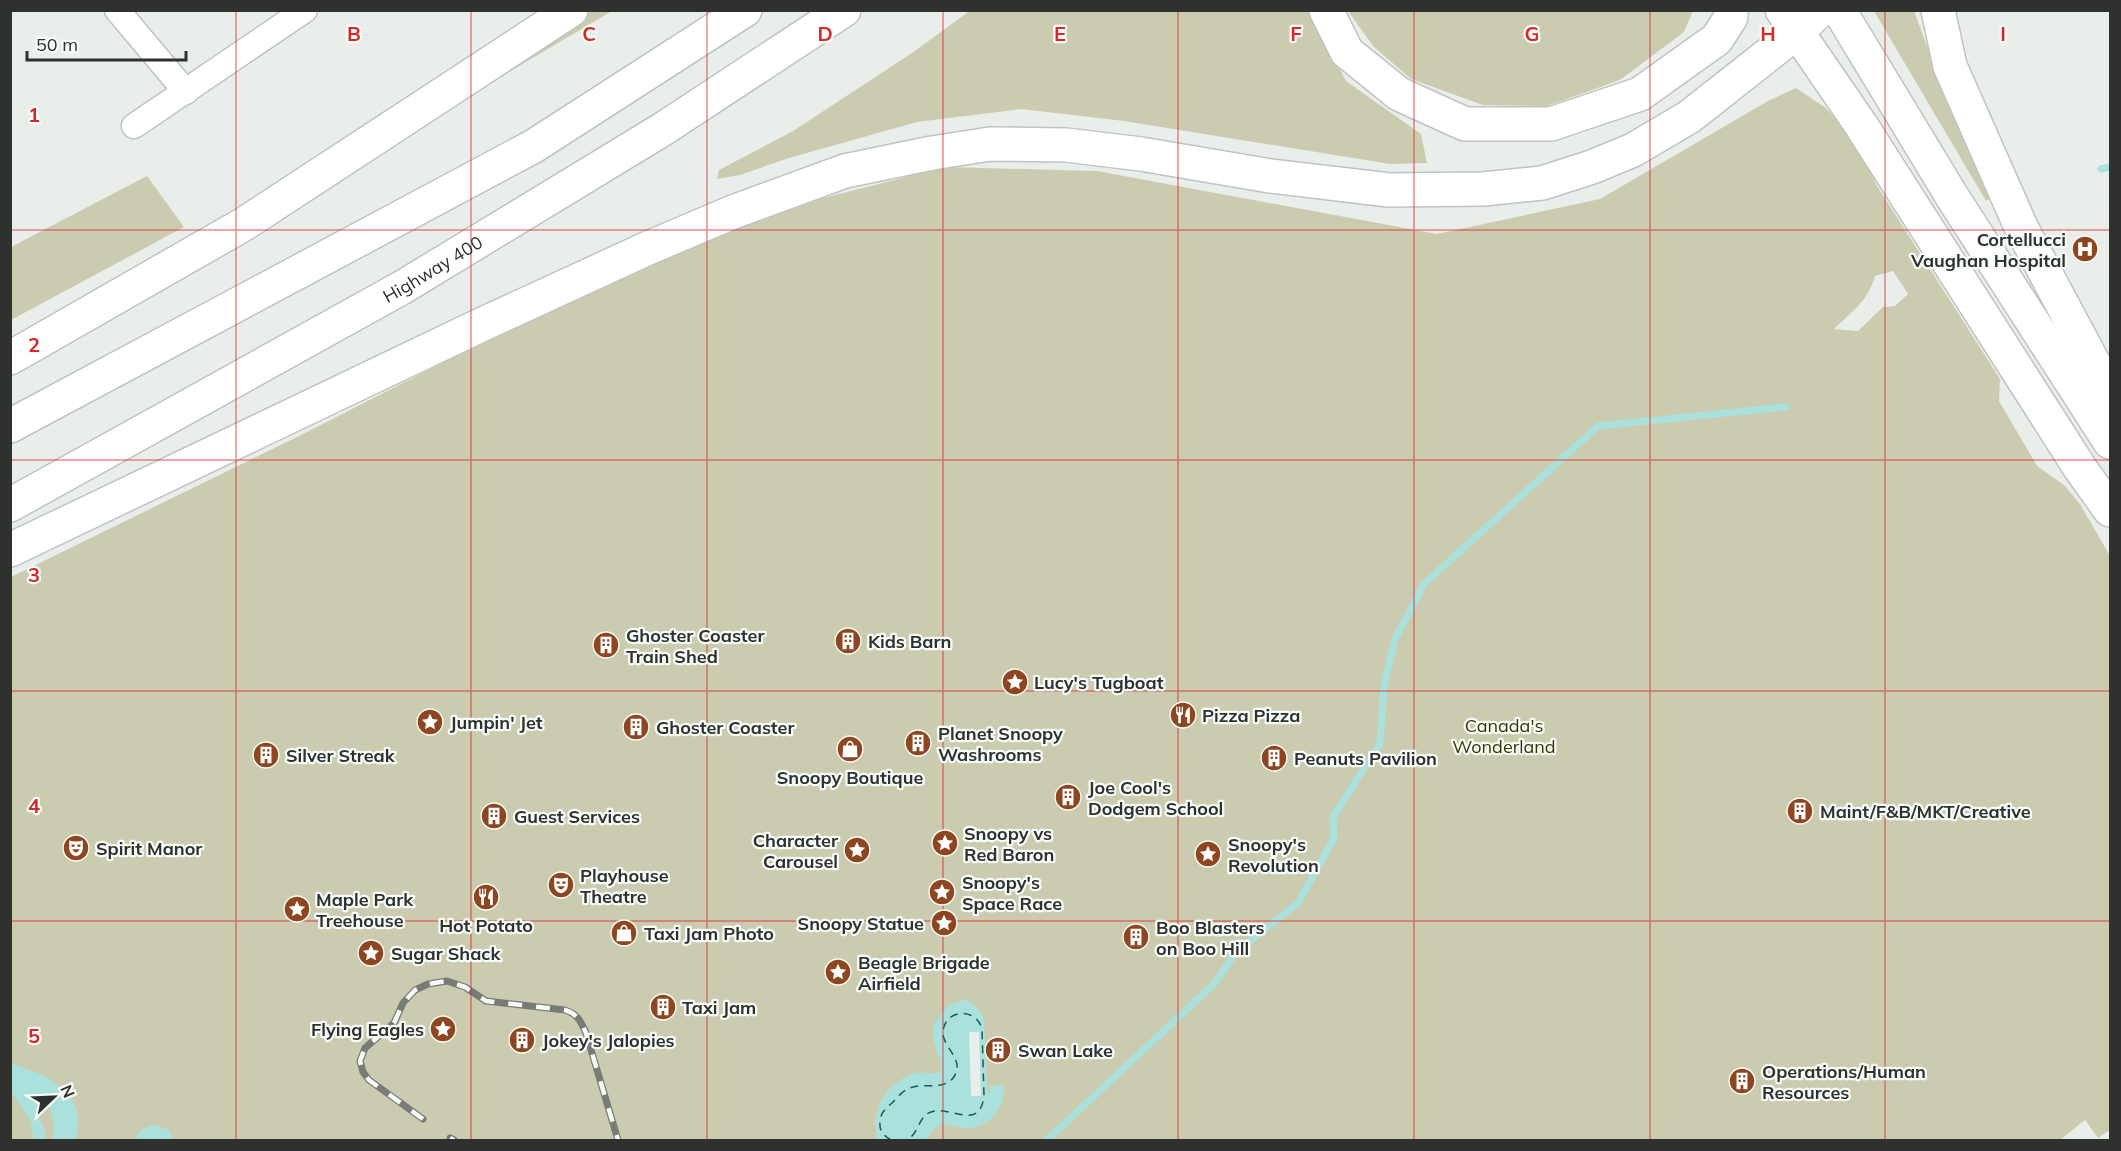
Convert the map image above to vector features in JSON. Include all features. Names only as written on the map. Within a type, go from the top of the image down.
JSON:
[{"type":"main road","points":[[10,358],[244,224],[571,10]]},
{"type":"main road","points":[[10,426],[534,146],[745,10]]},
{"type":"main road","name":"Highway 400","points":[[10,505],[403,287],[663,129],[844,10]]},
{"type":"main road","points":[[1326,10],[1347,52],[1399,94],[1465,124],[1551,124],[1640,94],[1717,39],[1731,17],[1731,10]]},
{"type":"main road","points":[[1839,10],[1953,198],[2110,442]]},
{"type":"main road","points":[[1938,10],[1950,66],[2021,227],[2110,394]]},
{"type":"main road","points":[[10,550],[483,324],[646,249],[733,212],[845,171],[990,144],[1066,145],[1142,154],[1270,176],[1389,190],[1484,189],[1542,183],[1592,167],[1633,150],[1689,117],[1800,18],[1861,125],[2080,468],[2110,510]]},
{"type":"street","points":[[117,10],[186,92]]},
{"type":"street","points":[[134,126],[305,10]]},
{"type":"green space","points":[[971,10],[1309,11],[1346,81],[1421,134],[1427,163],[1390,164],[1124,121],[1021,109],[917,122],[789,158],[740,175],[717,179],[719,170],[793,131],[912,53]]},
{"type":"green space","points":[[574,11],[612,11],[404,134]]},
{"type":"green space","points":[[1348,11],[1693,11],[1684,32],[1620,80],[1547,106],[1483,105],[1411,79],[1373,46]]},
{"type":"green space","points":[[1874,11],[1914,11],[1943,89],[1993,197],[1986,201]]},
{"type":"green space","name":"Canada's Wonderland","points":[[1796,88],[1826,108],[1855,142],[1877,186],[2000,379],[1999,401],[2037,466],[2064,485],[2080,504],[2110,556],[2110,1130],[2098,1138],[2085,1120],[2060,1140],[11,1140],[11,577],[299,436],[556,305],[772,211],[946,167],[1097,171],[1437,234],[1600,199],[1768,101]],"holes":[[[1893,271],[1908,294],[1895,306],[1883,307],[1858,331],[1834,329],[1863,300],[1875,276]]]},
{"type":"green space","points":[[147,176],[184,227],[11,320],[11,247]]},
{"type":"water","points":[[967,999],[980,1011],[984,1020],[987,1094],[990,1093],[989,1086],[1004,1085],[1001,1102],[994,1116],[981,1125],[973,1127],[964,1128],[941,1124],[925,1140],[878,1140],[876,1119],[882,1099],[896,1083],[905,1077],[921,1072],[939,1072],[941,1064],[933,1040],[934,1024],[948,1005]]},
{"type":"water","points":[[11,1062],[52,1080],[67,1093],[77,1110],[78,1129],[75,1140],[52,1140],[53,1118],[45,1102],[33,1092],[39,1102],[40,1119],[46,1140],[34,1140],[30,1120],[11,1092]]},
{"type":"water","points":[[154,1125],[169,1130],[174,1140],[136,1140],[142,1130]]},
{"type":"pier","points":[[969,1032],[979,1032],[981,1096],[971,1096]]},
{"type":"waterway","points":[[2101,169],[2110,167]]},
{"type":"waterway","points":[[1047,1140],[1215,983],[1236,952],[1298,903],[1334,838],[1333,817],[1380,743],[1384,685],[1395,639],[1424,584],[1598,426],[1786,407]]},
{"type":"ferry route","points":[[891,1140],[880,1128],[880,1119],[884,1111],[907,1089],[915,1086],[944,1084],[953,1078],[957,1065],[943,1037],[945,1023],[955,1015],[968,1014],[974,1017],[982,1029],[984,1096],[981,1106],[971,1115],[942,1111],[929,1113],[925,1115],[907,1140]]},
{"type":"railway","points":[[423,1119],[369,1080],[363,1072],[360,1061],[365,1048],[394,1023],[403,1003],[415,990],[428,984],[447,981],[465,987],[486,1001],[565,1010],[576,1016],[586,1033],[618,1140]]},
{"type":"railway","points":[[450,1138],[454,1140]]},
{"type":"place","name":"Cortellucci Vaughan Hospital","points":[[2085,249]]},
{"type":"place","name":"Kids Barn","points":[[848,641]]},
{"type":"place","name":"Ghoster Coaster Train Shed","points":[[606,645]]},
{"type":"place","name":"Lucy's Tugboat","points":[[1015,682]]},
{"type":"place","name":"Pizza Pizza","points":[[1183,715]]},
{"type":"place","name":"Jumpin' Jet","points":[[430,722]]},
{"type":"place","name":"Ghoster Coaster","points":[[636,727]]},
{"type":"place","name":"Planet Snoopy Washrooms","points":[[918,743]]},
{"type":"place","name":"Snoopy Boutique","points":[[850,749]]},
{"type":"place","name":"Silver Streak","points":[[266,755]]},
{"type":"place","name":"Peanuts Pavilion","points":[[1274,758]]},
{"type":"place","name":"Joe Cool's Dodgem School","points":[[1068,797]]},
{"type":"place","name":"Maint/F&B/MKT/Creative","points":[[1800,811]]},
{"type":"place","name":"Guest Services","points":[[494,816]]},
{"type":"place","name":"Snoopy vs Red Baron","points":[[945,843]]},
{"type":"place","name":"Spirit Manor","points":[[76,848]]},
{"type":"place","name":"Character Carousel","points":[[857,850]]},
{"type":"place","name":"Snoopy's Revolution","points":[[1208,854]]},
{"type":"place","name":"Playhouse Theatre","points":[[561,885]]},
{"type":"place","name":"Snoopy's Space Race","points":[[942,892]]},
{"type":"place","name":"Hot Potato","points":[[486,897]]},
{"type":"place","name":"Maple Park Treehouse","points":[[297,909]]},
{"type":"place","name":"Snoopy Statue","points":[[944,923]]},
{"type":"place","name":"Taxi Jam Photo","points":[[624,933]]},
{"type":"place","name":"Boo Blasters on Boo Hill","points":[[1136,937]]},
{"type":"place","name":"Sugar Shack","points":[[371,953]]},
{"type":"place","name":"Beagle Brigade Airfield","points":[[838,972]]},
{"type":"place","name":"Taxi Jam","points":[[663,1007]]},
{"type":"place","name":"Flying Eagles","points":[[443,1029]]},
{"type":"place","name":"Jokey's Jalopies","points":[[522,1040]]},
{"type":"place","name":"Swan Lake","points":[[998,1050]]},
{"type":"place","name":"Operations/Human Resources","points":[[1742,1081]]}]
